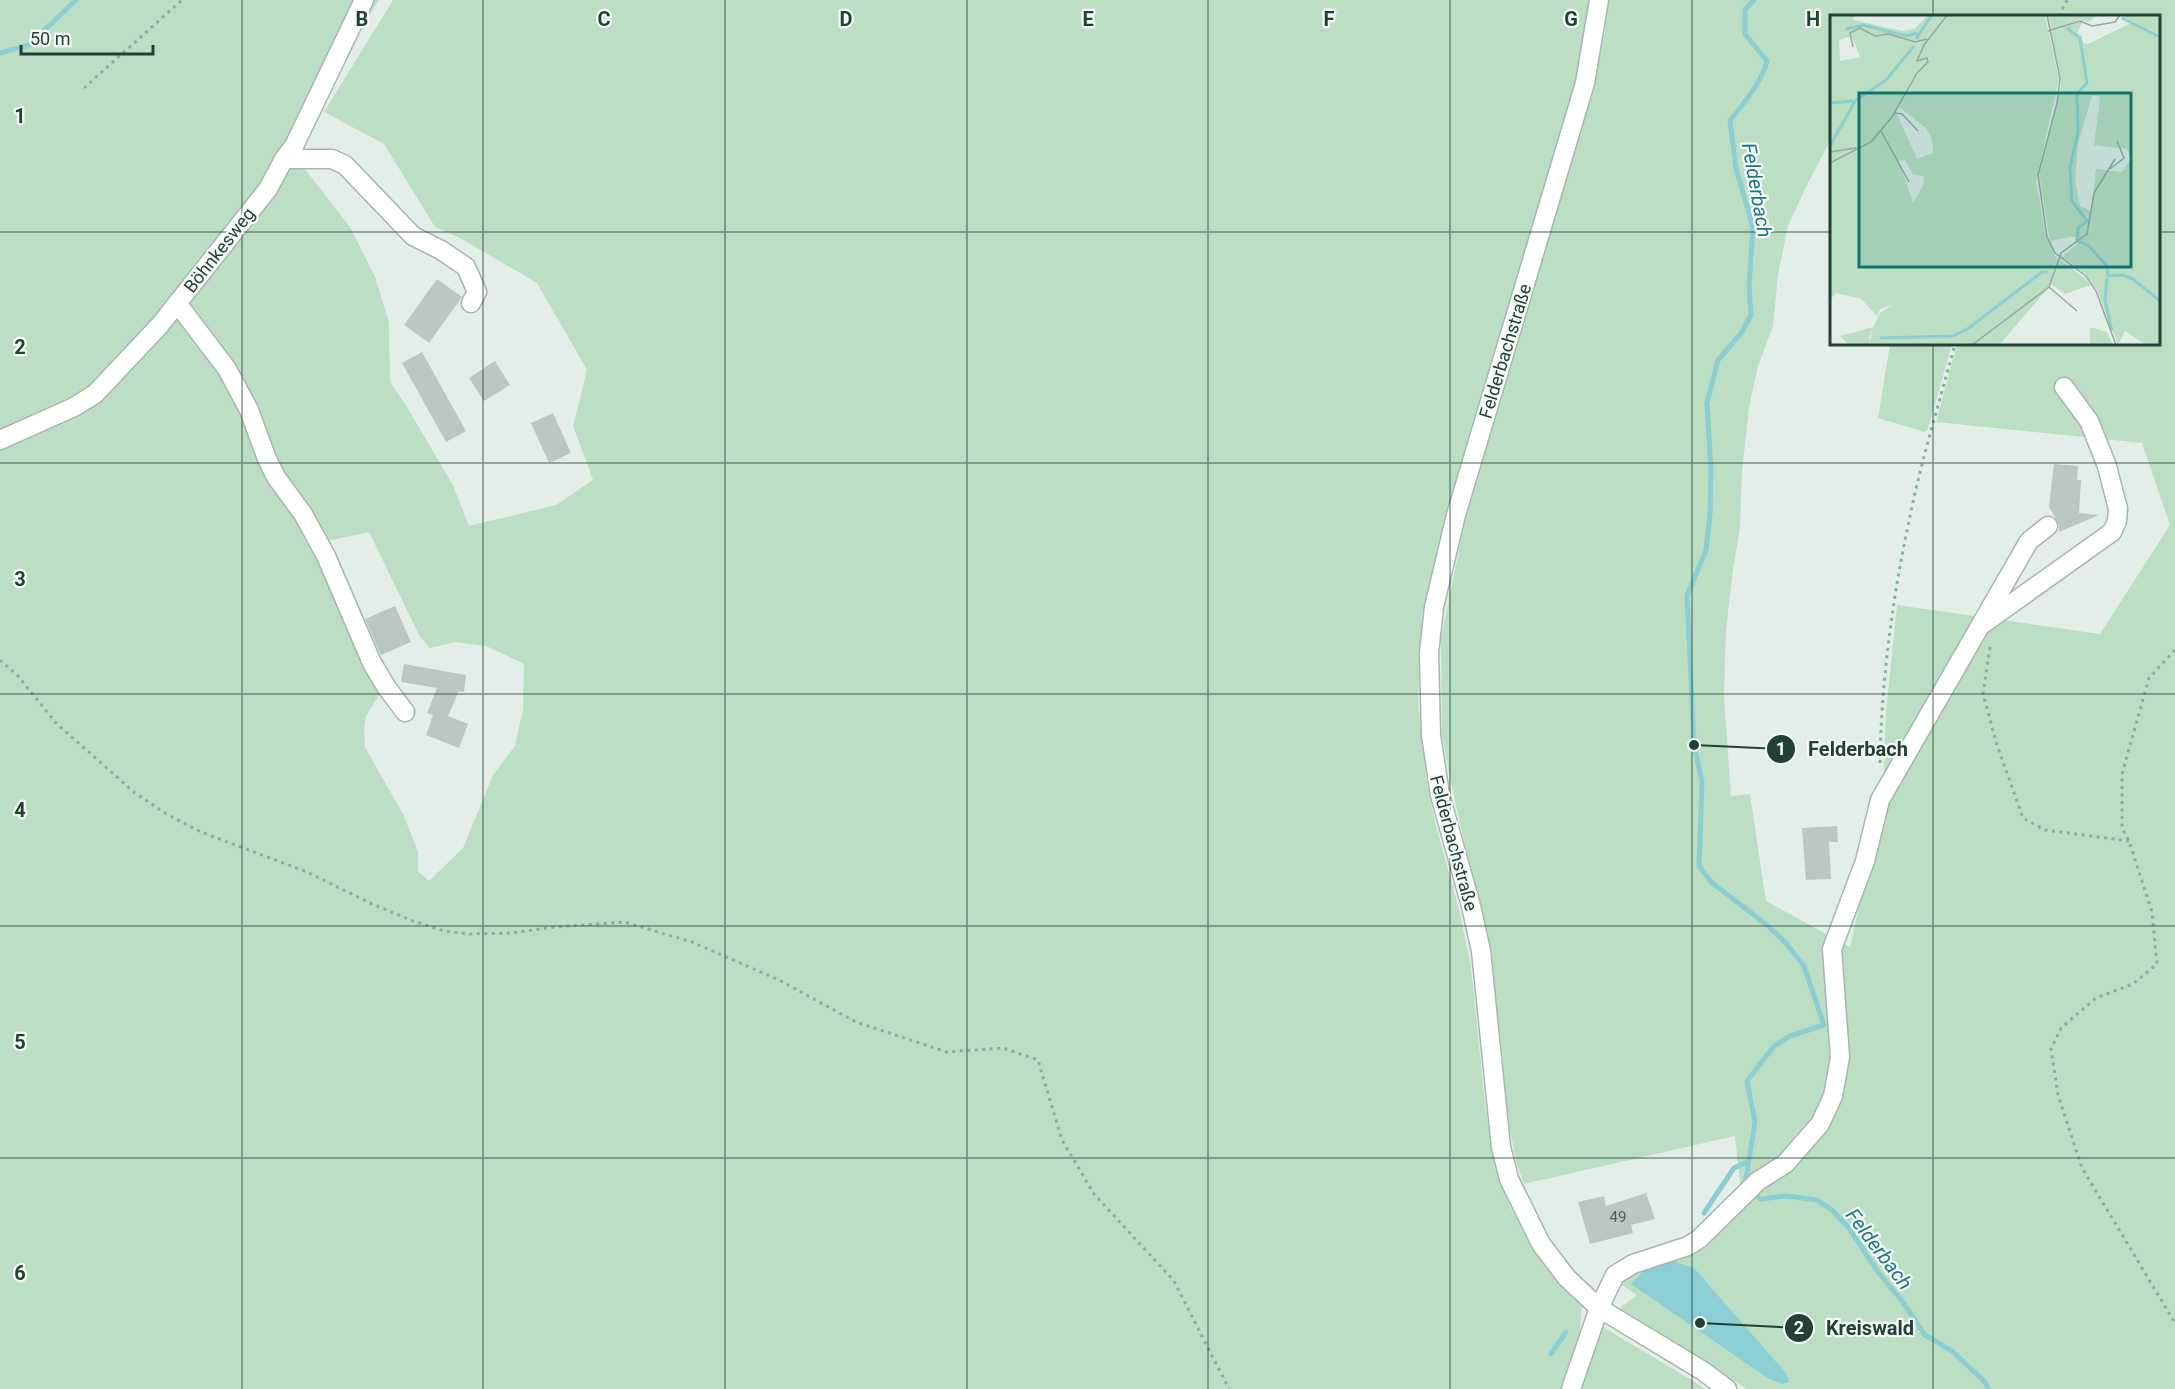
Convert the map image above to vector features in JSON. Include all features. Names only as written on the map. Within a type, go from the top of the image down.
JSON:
[{"type":"street","name":"Böhnkesweg","points":[[2,438],[74,407],[95,394],[160,325],[268,189],[284,159],[294,146],[364,0]]},
{"type":"street","name":"Felderbachstraße","points":[[1599,0],[1585,83],[1456,515],[1434,607],[1429,653],[1433,762],[1440,795],[1472,906],[1481,951],[1501,1147],[1509,1179],[1541,1244],[1567,1278],[1599,1308],[1703,1371],[1727,1389]]},
{"type":"street","points":[[284,159],[332,159],[345,165],[413,236],[441,250],[466,267],[477,292],[471,303]]},
{"type":"street","points":[[177,303],[227,369],[249,410],[276,477],[303,514],[326,556],[372,663],[405,712]]},
{"type":"street","points":[[1980,627],[2112,532],[2117,521],[2118,509],[2107,466],[2093,430],[2064,387]]},
{"type":"street","points":[[1571,1389],[1599,1308],[1615,1275],[1633,1264],[1688,1246],[1699,1239],[1758,1181],[1785,1164],[1820,1124],[1833,1096],[1840,1057],[1832,949],[1865,861],[1880,800],[2029,541],[2048,526]]},
{"type":"path","points":[[84,88],[182,0]]},
{"type":"path","points":[[2060,15],[2067,0]]},
{"type":"path","points":[[1880,766],[1882,711],[1893,617],[1908,525],[1955,345]]},
{"type":"path","points":[[1980,627],[1990,642],[1983,694],[1997,745],[2023,818],[2045,830],[2129,841]]},
{"type":"path","points":[[2175,650],[2149,678],[2122,774],[2122,828],[2129,841],[2152,912],[2157,964],[2133,984],[2096,998],[2061,1028],[2051,1049],[2058,1095],[2082,1168],[2175,1323]]},
{"type":"path","points":[[0,660],[18,676],[56,723],[135,793],[168,815],[201,832],[307,872],[391,912],[444,931],[470,934],[511,933],[625,922],[692,942],[779,980],[856,1022],[947,1052],[1003,1048],[1038,1060],[1062,1140],[1094,1194],[1174,1281],[1229,1389]]},
{"type":"green space","points":[[0,0],[379,0],[289,144],[266,186],[93,390],[0,439]]},
{"type":"green space","points":[[393,0],[1591,0],[1575,83],[1422,613],[1418,701],[1426,777],[1471,967],[1492,1152],[1509,1205],[1534,1249],[1582,1305],[1580,1332],[1564,1389],[0,1389],[0,444],[76,409],[175,318],[184,319],[213,354],[302,519],[381,692],[366,716],[365,747],[404,816],[418,852],[418,871],[429,881],[463,848],[493,775],[515,746],[523,709],[524,664],[486,646],[455,642],[430,648],[420,637],[369,532],[323,542],[190,303],[194,291],[294,155],[350,227],[375,277],[389,322],[390,382],[453,485],[469,526],[556,505],[593,480],[573,426],[587,370],[537,283],[460,238],[435,227],[384,144],[324,112]]},
{"type":"green space","points":[[1608,0],[2175,0],[2175,1389],[1747,1389],[1620,1308],[1637,1295],[1616,1281],[1656,1260],[1742,1201],[1735,1136],[1524,1184],[1516,1161],[1507,1113],[1501,1039],[1486,937],[1442,736],[1441,638],[1465,521],[1542,252],[1583,127],[1605,32]],"holes":[[[1830,15],[2160,15],[2160,345],[1957,345],[1936,422],[2142,443],[2170,525],[2100,634],[1897,605],[1886,712],[1883,799],[1850,947],[1766,901],[1750,794],[1731,796],[1724,696],[1726,630],[1740,528],[1742,473],[1749,407],[1758,366],[1773,326],[1778,275],[1788,226],[1830,141]]]},
{"type":"green space","points":[[1890,345],[1952,345],[1928,429],[1925,432],[1878,418]]},
{"type":"green space","points":[[1598,1324],[1693,1381],[1705,1389],[1576,1389]]},
{"type":"water","points":[[1667,1259],[1694,1268],[1786,1373],[1789,1382],[1782,1384],[1769,1379],[1631,1284],[1646,1268]]},
{"type":"building","points":[[437,279],[462,297],[429,343],[404,325]]},
{"type":"building","points":[[422,352],[466,431],[446,442],[402,363]]},
{"type":"building","points":[[495,361],[510,385],[484,401],[469,378]]},
{"type":"building","points":[[553,413],[571,453],[549,463],[531,423]]},
{"type":"building","points":[[2054,464],[2078,466],[2077,480],[2081,480],[2079,513],[2099,515],[2059,532],[2059,524],[2049,507]]},
{"type":"building","points":[[395,606],[411,642],[381,655],[365,619]]},
{"type":"building","points":[[404,664],[466,675],[464,692],[459,691],[448,716],[468,724],[459,748],[426,735],[433,715],[427,713],[437,688],[401,682]]},
{"type":"building","points":[[1837,826],[1838,842],[1829,842],[1831,879],[1806,880],[1802,828]]},
{"type":"building","points":[[1646,1193],[1655,1219],[1631,1225],[1633,1233],[1590,1244],[1578,1202],[1604,1196],[1606,1206]]},
{"type":"waterway","points":[[0,53],[29,45],[76,0]]},
{"type":"waterway","name":"Felderbach","points":[[1754,0],[1745,10],[1745,34],[1767,61],[1756,85],[1730,121],[1736,168],[1753,228],[1749,286],[1751,315],[1742,332],[1718,360],[1707,403],[1711,471],[1710,514],[1706,550],[1687,596],[1694,745],[1702,782],[1699,866],[1711,882],[1767,925],[1786,943],[1804,966],[1824,1025],[1790,1036],[1774,1046],[1747,1081],[1755,1122],[1745,1185],[1760,1199],[1787,1196],[1817,1200],[1832,1210],[1849,1228],[1878,1272],[1902,1301],[1925,1335],[1952,1351],[1985,1382],[1988,1389]]},
{"type":"waterway","points":[[1704,1213],[1734,1168],[1747,1162]]},
{"type":"waterway","points":[[1551,1354],[1566,1332]]},
{"type":"place","name":"Felderbach","points":[[1694,745]]},
{"type":"place","name":"Kreiswald","points":[[1700,1323]]}]
